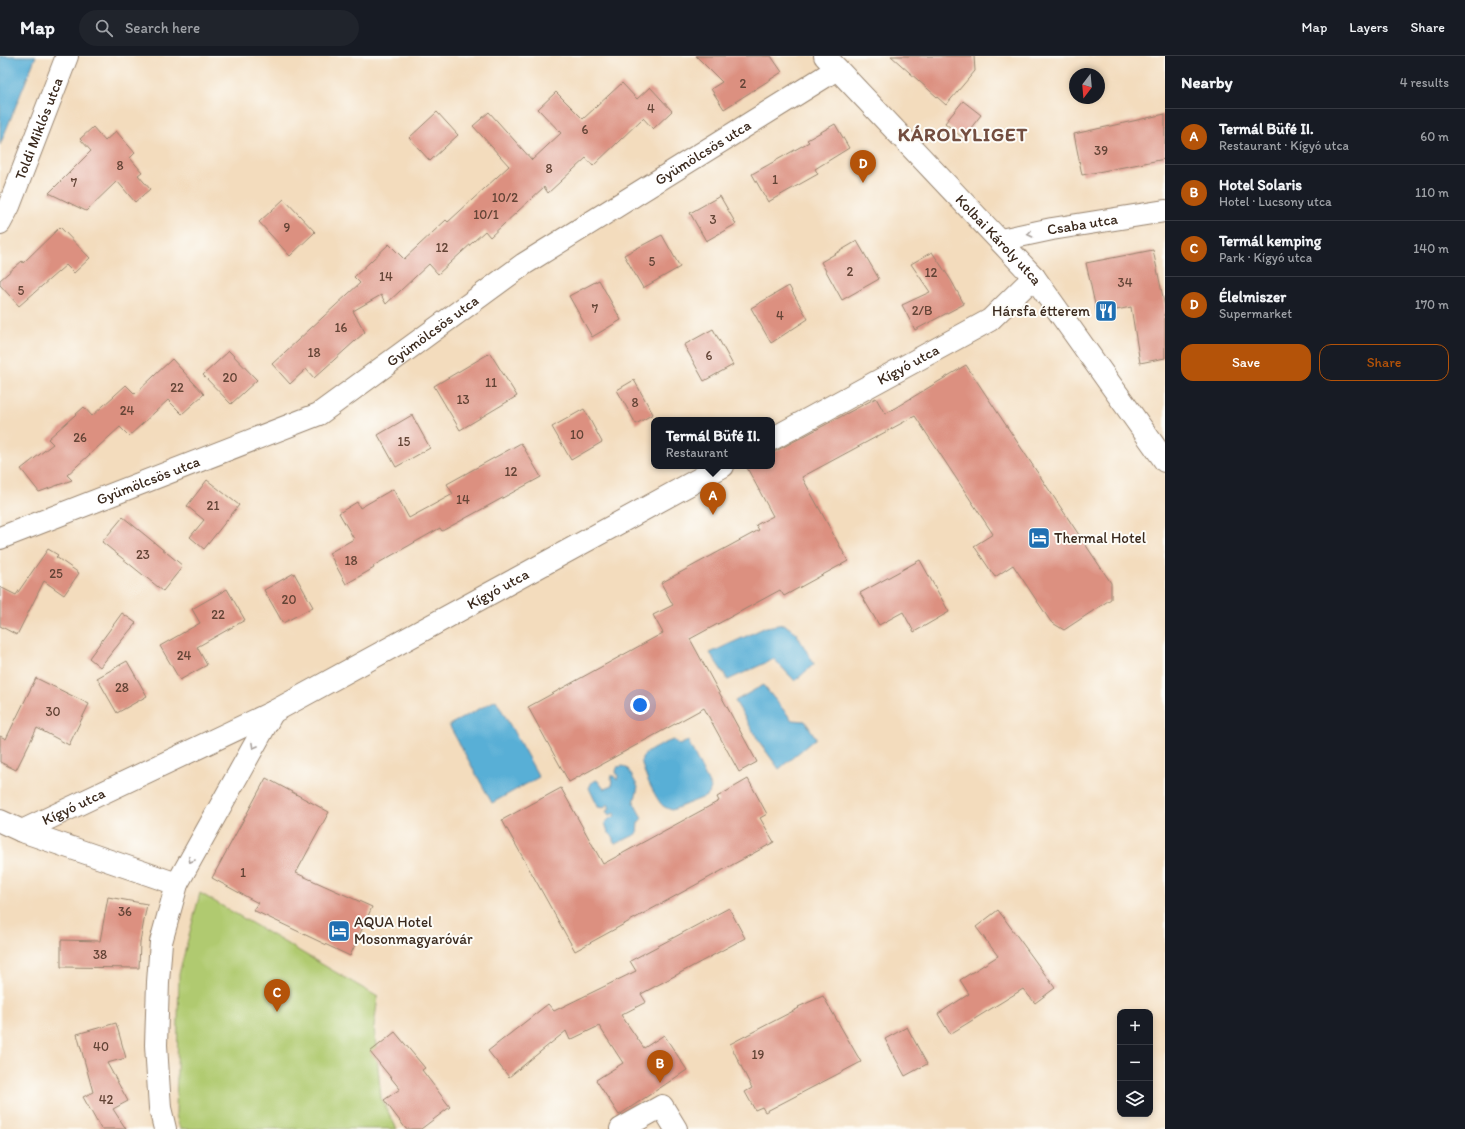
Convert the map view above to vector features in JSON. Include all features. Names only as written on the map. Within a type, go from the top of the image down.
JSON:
[{"type":"street","name":"Toldi Miklós utca","points":[[0,223],[9,206],[67,56]]},
{"type":"street","name":"Kolbai Károly utca","points":[[831,62],[1001,240],[1034,277],[1165,461]]},
{"type":"street","name":"Gyümölcsös utca","points":[[0,538],[319,414],[524,264],[831,62]]},
{"type":"street","name":"Csaba utca","points":[[1001,240],[1052,229],[1165,211]]},
{"type":"street","name":"Kígyó utca","points":[[775,437],[990,320],[1034,277]]},
{"type":"street","name":"Kígyó utca","points":[[22,831],[273,712],[718,469]]},
{"type":"street","points":[[165,1129],[160,1108],[156,1045],[161,942],[177,884],[273,712]]},
{"type":"street","points":[[0,821],[22,831]]},
{"type":"street","name":"Kígyó utca","points":[[22,831],[177,884]]},
{"type":"street","points":[[621,1129],[662,1106],[676,1129]]},
{"type":"green space","points":[[200,893],[378,997],[374,1026],[381,1098],[397,1129],[180,1129],[176,1115],[179,974]]},
{"type":"water","points":[[0,56],[36,56],[0,145]]},
{"type":"water","points":[[784,624],[796,633],[814,664],[795,681],[774,659],[728,680],[710,653],[766,627]]},
{"type":"water","points":[[763,685],[792,720],[805,721],[816,738],[779,769],[760,743],[735,701]]},
{"type":"water","points":[[496,700],[539,777],[492,803],[449,725]]},
{"type":"water","points":[[674,740],[679,745],[688,741],[711,788],[707,796],[672,810],[663,806],[657,798],[643,768],[642,758],[651,750]]},
{"type":"water","points":[[623,766],[628,769],[638,787],[634,803],[642,818],[638,823],[637,834],[615,844],[613,842],[614,838],[608,832],[605,823],[610,818],[614,817],[615,813],[609,815],[606,811],[610,809],[608,804],[603,808],[598,807],[589,788],[592,782],[597,780],[604,789],[612,786],[611,776],[614,776],[617,780],[617,767]]},
{"type":"building","points":[[696,56],[771,56],[782,72],[724,109],[711,89],[722,82]]},
{"type":"building","points":[[891,56],[974,56],[975,71],[946,105]]},
{"type":"building","points":[[622,83],[637,99],[650,87],[672,111],[653,129],[643,118],[593,166],[586,158],[548,193],[544,187],[490,237],[485,231],[438,274],[429,264],[386,304],[381,295],[353,311],[365,332],[314,378],[306,369],[290,384],[272,364],[360,283],[354,277],[389,244],[404,259],[446,220],[448,222],[509,166],[473,126],[489,112],[532,160],[561,133],[538,109],[556,92],[583,119]]},
{"type":"building","points":[[963,101],[981,115],[963,138],[945,123]]},
{"type":"building","points":[[437,112],[458,135],[430,161],[409,138]]},
{"type":"building","points":[[1165,114],[1165,159],[1082,175],[1074,134]]},
{"type":"building","points":[[835,124],[849,148],[815,169],[818,174],[768,202],[752,174],[809,142],[807,140]]},
{"type":"building","points":[[93,127],[105,141],[116,131],[135,153],[130,158],[142,172],[138,175],[150,189],[135,202],[117,181],[86,211],[49,193],[91,151],[80,139]]},
{"type":"building","points":[[720,196],[736,224],[706,241],[690,213]]},
{"type":"building","points":[[284,199],[315,232],[290,256],[259,222]]},
{"type":"building","points":[[60,227],[90,258],[74,273],[66,265],[19,306],[0,285],[0,280],[22,261],[23,263]]},
{"type":"building","points":[[662,235],[680,267],[643,288],[624,255]]},
{"type":"building","points":[[857,241],[879,279],[842,300],[821,262]]},
{"type":"building","points":[[1153,250],[1165,307],[1165,358],[1140,363],[1131,307],[1097,314],[1086,263]]},
{"type":"building","points":[[932,252],[951,280],[964,304],[915,330],[902,305],[930,292],[911,264]]},
{"type":"building","points":[[599,280],[621,320],[592,337],[569,296]]},
{"type":"building","points":[[789,286],[808,319],[771,343],[751,308]]},
{"type":"building","points":[[713,329],[733,365],[704,381],[684,345]]},
{"type":"building","points":[[229,351],[257,380],[231,404],[203,375]]},
{"type":"building","points":[[490,353],[517,396],[460,430],[434,386]]},
{"type":"building","points":[[172,359],[204,394],[182,414],[168,400],[129,436],[120,427],[67,475],[72,480],[39,492],[21,469],[53,444],[48,439],[84,407],[92,416],[126,385],[135,394]]},
{"type":"building","points":[[966,365],[1111,583],[1111,599],[1064,630],[1051,622],[1013,565],[995,577],[974,546],[993,534],[915,416],[802,477],[848,561],[784,596],[780,590],[690,639],[757,762],[739,772],[704,708],[569,782],[528,707],[663,633],[653,615],[673,605],[661,583],[759,530],[756,525],[773,516],[748,469],[775,469],[775,451],[876,398],[885,414]]},
{"type":"building","points":[[634,380],[653,414],[636,424],[617,390]]},
{"type":"building","points":[[584,409],[602,442],[571,460],[552,427]]},
{"type":"building","points":[[412,415],[430,448],[396,467],[378,435]]},
{"type":"building","points":[[521,443],[541,477],[442,531],[440,528],[373,566],[374,568],[346,584],[329,553],[354,539],[339,513],[357,502],[360,508],[393,489],[409,518],[453,494],[447,484]]},
{"type":"building","points":[[207,480],[239,505],[204,549],[190,537],[204,520],[187,506]]},
{"type":"building","points":[[123,517],[183,566],[163,591],[102,542]]},
{"type":"building","points":[[48,549],[58,555],[56,557],[79,573],[64,595],[44,581],[17,635],[0,626],[0,587],[16,595]]},
{"type":"building","points":[[920,560],[949,612],[914,632],[903,612],[879,625],[860,593]]},
{"type":"building","points":[[294,573],[313,607],[283,623],[264,590]]},
{"type":"building","points":[[227,589],[245,620],[197,647],[207,665],[180,680],[160,646],[200,623],[192,609]]},
{"type":"building","points":[[122,613],[136,623],[100,667],[89,658]]},
{"type":"building","points":[[127,661],[147,696],[117,713],[97,678]]},
{"type":"building","points":[[36,678],[89,704],[69,745],[37,728],[16,770],[0,762],[0,736],[6,739]]},
{"type":"building","points":[[266,778],[329,812],[296,873],[372,907],[350,956],[253,910],[258,903],[212,878]]},
{"type":"building","points":[[748,779],[767,814],[760,818],[774,842],[575,951],[502,820],[561,788],[603,864],[719,801],[717,797]]},
{"type":"building","points":[[108,897],[147,904],[140,942],[139,968],[61,967],[61,940],[100,941]]},
{"type":"building","points":[[729,908],[745,938],[641,994],[646,1002],[621,1015],[644,1048],[664,1035],[687,1070],[619,1115],[596,1080],[623,1063],[599,1026],[570,1040],[566,1031],[509,1077],[488,1051],[548,1004],[554,1011],[636,971],[630,961]]},
{"type":"building","points":[[998,910],[1055,988],[1035,1003],[1023,989],[950,1034],[938,1014],[969,994],[960,980],[998,956],[976,927]]},
{"type":"building","points":[[823,996],[861,1062],[765,1112],[762,1107],[755,1110],[745,1092],[752,1088],[730,1044],[799,1008],[798,1007]]},
{"type":"building","points":[[116,1023],[126,1058],[107,1063],[128,1101],[113,1109],[126,1129],[101,1129],[83,1097],[93,1092],[77,1034]]},
{"type":"building","points":[[907,1027],[927,1064],[905,1076],[885,1039]]},
{"type":"building","points":[[395,1032],[425,1068],[422,1070],[450,1107],[421,1129],[406,1129],[384,1100],[400,1089],[370,1052]]},
{"type":"place","name":"Élelmiszer","points":[[863,183]]},
{"type":"place","name":"Hársfa étterem","points":[[1106,311]]},
{"type":"place","name":"Termál Büfé II.","points":[[713,515]]},
{"type":"place","name":"Thermal Hotel","points":[[1039,538]]},
{"type":"place","name":"AQUA Hotel Mosonmagyaróvár","points":[[339,931]]},
{"type":"place","name":"Termál kemping","points":[[277,1012]]},
{"type":"place","name":"Hotel Solaris","points":[[660,1083]]},
{"type":"district","name":"KÁROLYLIGET","points":[[963,134]]}]
